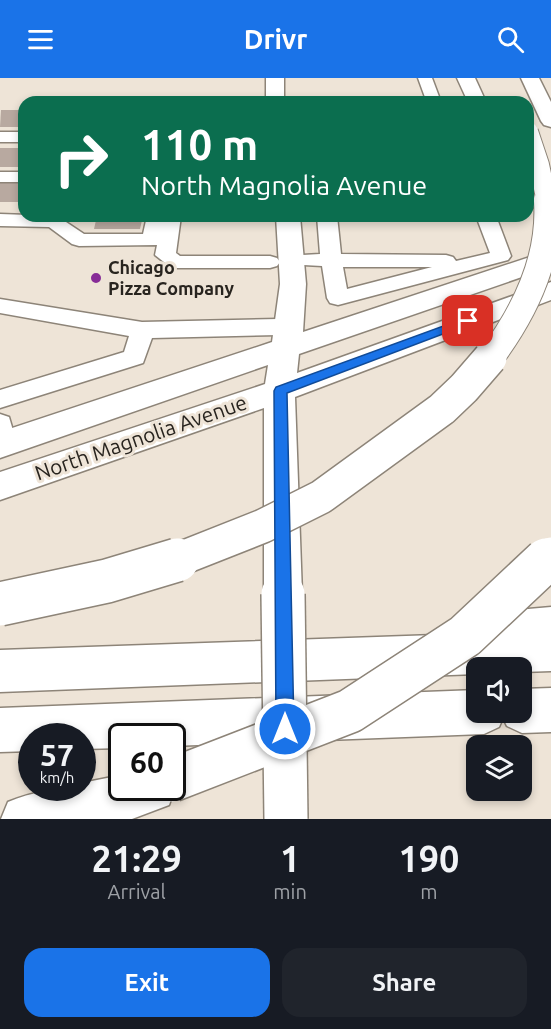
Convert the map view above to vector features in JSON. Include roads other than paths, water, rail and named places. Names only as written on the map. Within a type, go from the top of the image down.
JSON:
[{"type":"main road","points":[[275,78],[275,96]]},
{"type":"main road","points":[[466,78],[474,96]]},
{"type":"main road","points":[[531,78],[551,121]]},
{"type":"main road","points":[[0,603],[41,596],[132,573],[208,549],[313,501],[414,434],[460,395],[487,364],[525,303],[542,259],[548,225],[546,189],[534,151]]},
{"type":"main road","points":[[534,195],[551,211]]},
{"type":"main road","points":[[271,222],[291,308],[281,338],[280,391],[286,819]]},
{"type":"main road","points":[[281,261],[287,222]]},
{"type":"main road","name":"North Magnolia Avenue","points":[[1,438],[281,338],[551,258]]},
{"type":"main road","name":"North Magnolia Avenue","points":[[0,486],[280,391],[551,290]]},
{"type":"main road","points":[[186,775],[350,711],[465,636],[540,568],[551,554]]},
{"type":"main road","points":[[194,665],[551,626]]},
{"type":"main road","points":[[0,671],[551,651]]},
{"type":"main road","points":[[532,711],[551,710]]},
{"type":"main road","points":[[0,730],[466,713]]},
{"type":"main road","points":[[25,819],[112,801]]},
{"type":"lane","points":[[425,78],[432,96]]},
{"type":"lane","points":[[0,137],[18,137]]},
{"type":"lane","points":[[0,177],[18,177]]},
{"type":"lane","points":[[0,220],[18,220]]},
{"type":"lane","points":[[55,222],[79,240],[152,240],[156,222]]},
{"type":"lane","points":[[171,222],[165,255],[176,262],[483,261]]},
{"type":"lane","points":[[328,222],[338,298],[501,256],[488,222]]},
{"type":"lane","points":[[4,313],[142,330],[281,338]]},
{"type":"lane","points":[[0,399],[135,357],[142,330]]},
{"type":"place","name":"Chicago Pizza Company","points":[[96,278]]}]
